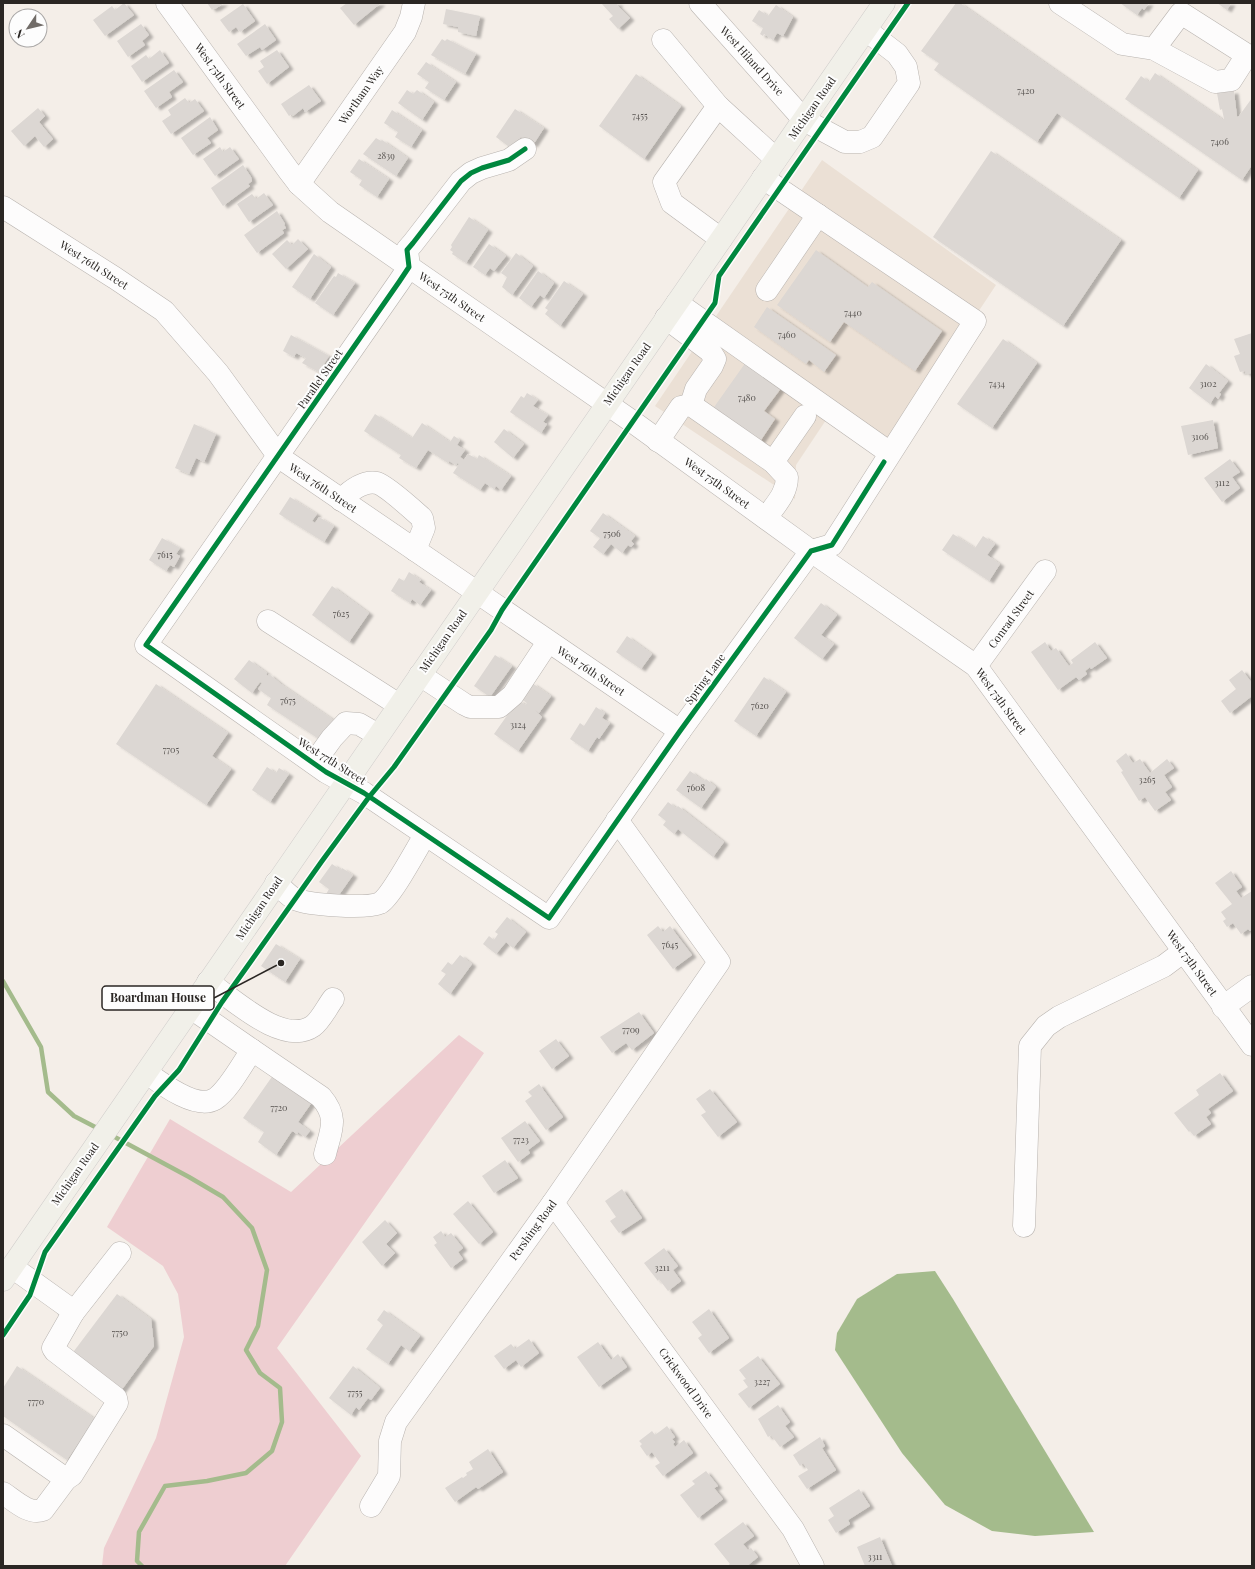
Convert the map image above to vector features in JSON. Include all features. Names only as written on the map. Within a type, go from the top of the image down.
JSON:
[{"type":"main road","name":"Michigan Road","points":[[7,1273],[147,1073],[276,883],[884,3]]},
{"type":"street","name":"West 75th Street","points":[[167,3],[299,184],[330,212],[607,404],[811,551],[976,666],[1252,1045]]},
{"type":"street","name":"Wortham Way","points":[[299,184],[405,32],[411,17],[414,3]]},
{"type":"street","name":"West Hiland Drive","points":[[700,3],[804,120]]},
{"type":"street","points":[[1060,3],[1122,44],[1154,49]]},
{"type":"street","points":[[804,120],[845,142],[860,142],[872,137],[909,83],[906,67],[898,54],[866,30]]},
{"type":"street","points":[[663,40],[718,106],[776,159]]},
{"type":"street","points":[[718,106],[664,182],[672,203],[721,239]]},
{"type":"street","points":[[408,267],[407,250],[460,181],[471,173],[482,168],[509,160],[525,149]]},
{"type":"street","points":[[763,178],[975,321],[832,545],[811,551]]},
{"type":"street","name":"West 76th Street","points":[[3,207],[116,278],[164,311],[218,373],[278,457],[680,731]]},
{"type":"street","points":[[767,290],[818,215]]},
{"type":"street","name":"Parallel Street","points":[[146,645],[278,457],[408,267]]},
{"type":"street","points":[[671,311],[887,458]]},
{"type":"street","points":[[671,311],[715,358],[712,366],[696,389],[691,405]]},
{"type":"street","points":[[658,441],[682,407],[691,405],[773,462],[787,477],[787,484],[783,495],[766,518]]},
{"type":"street","points":[[773,462],[805,416]]},
{"type":"street","points":[[341,500],[361,485],[377,483],[401,500],[422,518],[424,528],[415,550]]},
{"type":"street","name":"Spring Lane","points":[[549,918],[680,731],[811,551]]},
{"type":"street","name":"Conrad Street","points":[[976,666],[1045,571]]},
{"type":"street","points":[[268,621],[399,705]]},
{"type":"street","points":[[420,675],[470,707],[499,707],[513,695],[548,642]]},
{"type":"street","name":"West 77th Street","points":[[146,645],[314,763],[345,783],[364,793],[549,918]]},
{"type":"street","points":[[314,763],[332,738],[346,723],[359,724],[378,735]]},
{"type":"street","name":"Pershing Road","points":[[372,1506],[390,1476],[390,1441],[396,1422],[553,1203],[719,962],[617,820]]},
{"type":"street","points":[[276,883],[295,899],[329,905],[362,906],[380,903],[389,894],[425,835]]},
{"type":"street","points":[[1024,1226],[1030,1046],[1046,1026],[1059,1017],[1164,966],[1184,952]]},
{"type":"street","points":[[208,982],[258,1019],[288,1030],[301,1031],[313,1026],[333,999]]},
{"type":"street","points":[[1223,1007],[1252,986]]},
{"type":"street","points":[[191,1008],[321,1097],[328,1106],[334,1118],[325,1154]]},
{"type":"street","points":[[147,1073],[165,1086],[195,1101],[208,1102],[216,1098],[223,1091],[252,1050]]},
{"type":"street","name":"Crickwood Drive","points":[[553,1203],[793,1529],[813,1566]]},
{"type":"street","points":[[3,1493],[29,1510],[38,1512],[43,1510],[66,1479],[72,1475],[117,1403],[116,1398],[54,1351],[53,1348],[73,1313],[120,1253]]},
{"type":"street","points":[[7,1273],[47,1291],[73,1313]]},
{"type":"street","points":[[3,1435],[66,1479]]},
{"type":"shaded area","points":[[822,160],[996,285],[882,457],[828,417],[796,465],[795,499],[655,406]]},
{"type":"shaded area","points":[[459,1035],[484,1053],[277,1348],[361,1456],[285,1566],[102,1566],[104,1548],[156,1438],[184,1337],[178,1294],[163,1266],[107,1227],[170,1119],[291,1192]]},
{"type":"shaded area","points":[[935,1271],[1094,1532],[1035,1536],[992,1531],[945,1505],[902,1453],[835,1350],[837,1333],[857,1299],[897,1274]]},
{"type":"building","points":[[124,3],[134,15],[105,36],[93,20],[112,6],[115,10]]},
{"type":"building","points":[[207,3],[224,3],[212,10]]},
{"type":"building","points":[[347,3],[381,3],[354,25],[340,8]]},
{"type":"building","points":[[601,3],[619,3],[617,5],[630,18],[618,29],[609,19],[613,16]]},
{"type":"building","points":[[956,3],[960,3],[1198,170],[1179,198],[1057,113],[1037,142],[934,70],[939,63],[921,51]]},
{"type":"building","points":[[1120,3],[1149,3],[1144,10],[1142,8],[1137,15]]},
{"type":"building","points":[[1217,3],[1231,3],[1227,10]]},
{"type":"building","points":[[243,4],[255,21],[240,32],[236,27],[229,32],[220,20]]},
{"type":"building","points":[[776,5],[793,17],[783,36],[777,33],[773,40],[764,34],[763,36],[760,34],[763,28],[752,21],[759,10],[768,16]]},
{"type":"building","points":[[446,9],[480,16],[476,36],[458,32],[458,27],[443,24]]},
{"type":"building","points":[[141,24],[149,35],[142,41],[145,45],[128,57],[117,41]]},
{"type":"building","points":[[265,24],[276,40],[262,50],[260,47],[246,56],[237,44]]},
{"type":"building","points":[[442,39],[445,41],[447,39],[476,54],[465,74],[431,55]]},
{"type":"building","points":[[160,50],[169,63],[142,82],[131,66],[146,55],[149,59]]},
{"type":"building","points":[[277,50],[289,67],[267,84],[258,71],[264,67],[260,61]]},
{"type":"building","points":[[426,62],[456,82],[444,100],[425,88],[429,82],[417,74]]},
{"type":"building","points":[[174,70],[183,82],[169,92],[172,97],[156,108],[144,91]]},
{"type":"building","points":[[1155,73],[1222,119],[1224,119],[1222,109],[1220,110],[1217,93],[1234,91],[1237,117],[1252,98],[1252,165],[1242,180],[1125,99],[1141,76],[1149,82]]},
{"type":"building","points":[[636,74],[681,106],[644,159],[599,126]]},
{"type":"building","points":[[309,85],[321,101],[305,112],[303,108],[293,116],[292,114],[289,116],[281,104]]},
{"type":"building","points":[[407,90],[413,94],[417,90],[434,102],[422,120],[398,103]]},
{"type":"building","points":[[185,98],[189,103],[195,99],[204,111],[171,134],[162,121],[171,115],[168,110]]},
{"type":"building","points":[[38,108],[45,116],[39,122],[53,139],[44,147],[35,136],[24,146],[11,131]]},
{"type":"building","points":[[515,109],[544,128],[533,145],[521,137],[512,149],[496,137]]},
{"type":"building","points":[[392,110],[422,130],[411,147],[395,137],[398,132],[384,123]]},
{"type":"building","points":[[210,117],[218,130],[207,138],[211,143],[193,155],[181,138]]},
{"type":"building","points":[[376,138],[381,141],[382,140],[408,158],[396,176],[363,154]]},
{"type":"building","points":[[220,147],[223,152],[230,147],[239,159],[215,176],[203,159]]},
{"type":"building","points":[[991,151],[1121,240],[1063,326],[933,237]]},
{"type":"building","points":[[359,159],[389,179],[377,197],[359,185],[362,180],[350,172]]},
{"type":"building","points":[[243,165],[251,177],[252,181],[248,184],[250,186],[223,206],[211,188]]},
{"type":"building","points":[[264,193],[273,205],[249,222],[237,204],[252,194],[256,199]]},
{"type":"building","points":[[277,211],[285,224],[284,225],[286,228],[282,230],[284,233],[257,253],[244,235]]},
{"type":"building","points":[[469,217],[488,230],[466,263],[452,254],[453,252],[450,250],[452,247],[451,245]]},
{"type":"building","points":[[298,239],[308,249],[286,269],[272,254],[287,240],[292,245]]},
{"type":"building","points":[[489,244],[506,256],[494,271],[490,268],[485,275],[473,267]]},
{"type":"building","points":[[816,250],[868,287],[872,282],[942,331],[915,371],[844,322],[830,342],[777,305]]},
{"type":"building","points":[[516,253],[533,266],[512,295],[502,287],[507,277],[501,273]]},
{"type":"building","points":[[314,254],[331,267],[310,299],[292,287]]},
{"type":"building","points":[[538,271],[554,283],[544,298],[540,295],[531,307],[519,298]]},
{"type":"building","points":[[338,273],[355,283],[333,315],[315,303],[334,276],[336,277]]},
{"type":"building","points":[[564,281],[583,294],[560,326],[545,314],[548,310],[545,308]]},
{"type":"building","points":[[767,307],[836,355],[824,372],[809,360],[806,364],[754,327]]},
{"type":"building","points":[[1252,333],[1252,373],[1246,374],[1245,371],[1240,372],[1234,356],[1240,354],[1234,339]]},
{"type":"building","points":[[291,335],[329,356],[319,372],[302,363],[306,358],[296,353],[294,357],[283,351]]},
{"type":"building","points":[[1003,339],[1037,363],[992,428],[957,404]]},
{"type":"building","points":[[746,362],[782,387],[764,411],[775,419],[759,443],[712,410]]},
{"type":"building","points":[[1206,364],[1228,381],[1219,393],[1221,394],[1218,399],[1215,396],[1210,404],[1189,388]]},
{"type":"building","points":[[527,393],[538,400],[533,406],[548,415],[543,422],[547,424],[541,433],[510,412],[521,396],[524,398]]},
{"type":"building","points":[[375,414],[412,438],[422,423],[450,442],[454,436],[460,440],[457,445],[465,450],[460,457],[464,460],[468,454],[477,459],[479,455],[511,476],[501,490],[496,486],[494,489],[485,483],[480,490],[453,473],[459,464],[457,463],[456,465],[449,461],[448,463],[428,450],[416,468],[399,458],[401,455],[364,431]]},
{"type":"building","points":[[1213,420],[1218,448],[1188,455],[1181,426]]},
{"type":"building","points":[[194,424],[216,434],[204,462],[196,458],[189,474],[175,468]]},
{"type":"building","points":[[504,429],[524,444],[513,458],[494,442]]},
{"type":"building","points":[[1230,459],[1240,472],[1232,477],[1240,488],[1222,502],[1204,478]]},
{"type":"building","points":[[290,497],[317,514],[312,521],[315,523],[319,517],[334,526],[324,542],[279,514]]},
{"type":"building","points":[[603,513],[635,536],[631,541],[634,544],[631,547],[628,545],[622,553],[611,544],[603,554],[593,547],[600,538],[590,531]]},
{"type":"building","points":[[953,534],[975,548],[983,536],[995,544],[987,555],[1000,564],[989,581],[942,550]]},
{"type":"building","points":[[162,538],[180,548],[176,554],[180,556],[174,567],[170,565],[166,571],[149,560]]},
{"type":"building","points":[[409,572],[421,580],[419,582],[431,590],[420,605],[412,599],[410,603],[391,591],[399,578],[404,581]]},
{"type":"building","points":[[332,586],[369,613],[349,642],[312,615]]},
{"type":"building","points":[[821,603],[837,615],[821,635],[834,644],[822,659],[794,638]]},
{"type":"building","points":[[627,636],[652,654],[641,669],[616,652]]},
{"type":"building","points":[[1045,642],[1051,651],[1056,648],[1069,666],[1073,663],[1071,660],[1095,642],[1107,658],[1091,669],[1090,667],[1085,671],[1087,674],[1079,680],[1076,677],[1058,690],[1031,652]]},
{"type":"building","points":[[495,655],[512,666],[490,697],[474,686]]},
{"type":"building","points":[[249,660],[267,673],[266,674],[268,676],[269,674],[335,721],[322,741],[267,705],[271,698],[258,689],[262,683],[260,682],[252,693],[234,679]]},
{"type":"building","points":[[1242,670],[1252,683],[1252,696],[1230,713],[1221,701],[1236,689],[1229,680]]},
{"type":"building","points":[[764,677],[786,692],[756,736],[734,721]]},
{"type":"building","points":[[532,683],[551,696],[539,713],[535,710],[542,717],[518,751],[494,734],[518,700],[525,705],[527,703],[521,699]]},
{"type":"building","points":[[156,684],[228,733],[212,756],[231,769],[206,805],[116,744]]},
{"type":"building","points":[[596,707],[605,713],[602,718],[610,723],[599,739],[597,737],[588,751],[570,739],[580,723],[584,726]]},
{"type":"building","points":[[1126,753],[1133,763],[1140,759],[1150,773],[1167,759],[1174,768],[1164,775],[1172,787],[1165,792],[1171,800],[1155,811],[1145,797],[1139,801],[1116,761]]},
{"type":"building","points":[[267,767],[276,773],[279,768],[289,774],[270,802],[252,790]]},
{"type":"building","points":[[690,771],[704,781],[706,779],[716,787],[701,808],[676,790]]},
{"type":"building","points":[[668,802],[676,808],[678,806],[724,842],[713,857],[678,829],[674,834],[663,825],[666,821],[658,815]]},
{"type":"building","points":[[332,864],[353,875],[334,902],[325,896],[329,889],[319,882]]},
{"type":"building","points":[[1231,871],[1242,887],[1236,891],[1241,898],[1252,891],[1252,930],[1250,931],[1248,929],[1241,934],[1233,923],[1227,927],[1223,921],[1226,919],[1221,912],[1232,904],[1215,883]]},
{"type":"building","points":[[507,917],[526,932],[513,948],[506,942],[496,954],[483,944],[489,936],[494,940],[498,934],[495,932]]},
{"type":"building","points":[[658,926],[663,932],[670,926],[692,955],[673,969],[647,935]]},
{"type":"building","points":[[276,944],[300,959],[285,982],[261,966]]},
{"type":"building","points":[[460,955],[472,964],[450,994],[438,984],[446,974],[441,971],[448,962],[452,965]]},
{"type":"building","points":[[639,1012],[654,1033],[632,1050],[626,1043],[612,1053],[600,1037]]},
{"type":"building","points":[[556,1039],[569,1056],[552,1069],[539,1051]]},
{"type":"building","points":[[276,1071],[315,1098],[298,1122],[310,1131],[305,1137],[298,1132],[297,1134],[292,1131],[276,1155],[258,1142],[264,1132],[243,1118]]},
{"type":"building","points":[[1220,1073],[1233,1091],[1208,1109],[1211,1113],[1206,1117],[1211,1124],[1194,1136],[1174,1113],[1199,1095],[1196,1090]]},
{"type":"building","points":[[539,1084],[563,1117],[546,1130],[525,1101],[532,1096],[528,1092]]},
{"type":"building","points":[[710,1089],[737,1122],[718,1137],[701,1115],[706,1112],[696,1099]]},
{"type":"building","points":[[525,1121],[540,1141],[528,1150],[530,1153],[518,1162],[501,1138]]},
{"type":"building","points":[[505,1160],[518,1178],[494,1193],[482,1176]]},
{"type":"building","points":[[622,1189],[642,1218],[619,1233],[610,1221],[616,1217],[605,1201]]},
{"type":"building","points":[[468,1201],[493,1232],[479,1244],[453,1214]]},
{"type":"building","points":[[385,1220],[397,1233],[386,1244],[395,1253],[382,1266],[362,1242]]},
{"type":"building","points":[[441,1231],[445,1237],[451,1233],[463,1248],[458,1252],[463,1259],[451,1268],[434,1245],[437,1243],[433,1237]]},
{"type":"building","points":[[664,1248],[678,1266],[673,1270],[681,1281],[668,1291],[644,1263]]},
{"type":"building","points":[[117,1294],[151,1319],[154,1346],[120,1392],[71,1355]]},
{"type":"building","points":[[709,1309],[729,1338],[709,1353],[698,1338],[702,1335],[692,1322]]},
{"type":"building","points":[[384,1310],[420,1336],[409,1351],[401,1345],[388,1364],[366,1349],[383,1325],[377,1320]]},
{"type":"building","points":[[529,1339],[539,1353],[521,1367],[516,1360],[504,1369],[494,1356],[511,1344],[515,1349]]},
{"type":"building","points":[[598,1342],[611,1360],[618,1354],[627,1367],[599,1387],[577,1357]]},
{"type":"building","points":[[758,1356],[780,1384],[749,1408],[738,1394],[748,1387],[743,1380],[746,1379],[739,1370]]},
{"type":"building","points":[[17,1366],[95,1419],[67,1460],[3,1416],[3,1388]]},
{"type":"building","points":[[353,1366],[380,1388],[371,1400],[368,1398],[359,1410],[356,1407],[351,1415],[329,1398]]},
{"type":"building","points":[[778,1405],[790,1422],[785,1426],[794,1437],[780,1447],[771,1435],[768,1437],[758,1419]]},
{"type":"building","points":[[667,1426],[675,1437],[672,1439],[675,1442],[673,1444],[675,1447],[684,1440],[693,1453],[663,1476],[655,1466],[660,1463],[652,1452],[647,1456],[640,1446],[642,1444],[639,1441],[652,1431],[655,1435]]},
{"type":"building","points":[[820,1437],[825,1446],[822,1448],[836,1470],[807,1489],[798,1476],[808,1470],[803,1463],[800,1466],[793,1455]]},
{"type":"building","points":[[488,1449],[503,1472],[478,1489],[476,1487],[455,1502],[445,1488],[467,1475],[466,1473],[473,1469],[469,1462]]},
{"type":"building","points":[[706,1471],[718,1486],[714,1488],[723,1499],[698,1518],[680,1495],[695,1484],[692,1481]]},
{"type":"building","points":[[859,1489],[870,1506],[848,1520],[850,1524],[836,1533],[828,1520],[834,1516],[829,1508]]},
{"type":"building","points":[[743,1522],[754,1536],[743,1544],[748,1550],[751,1548],[758,1557],[747,1566],[727,1566],[730,1564],[714,1544]]},
{"type":"building","points":[[880,1537],[892,1566],[865,1566],[857,1547]]},
{"type":"waterway","points":[[3,981],[41,1047],[48,1092],[74,1116],[99,1129]]},
{"type":"waterway","points":[[111,1135],[223,1197],[252,1228],[267,1270],[258,1326],[246,1350],[260,1373],[280,1388],[282,1422],[272,1451],[246,1473],[207,1481],[165,1486],[139,1532],[137,1561],[142,1566]]},
{"type":"cycle path","points":[[3,1335],[30,1295],[45,1252],[155,1096],[179,1070],[222,1002],[322,861],[369,797],[394,767],[491,630],[502,610],[715,303],[719,276],[908,3]]},
{"type":"cycle path","points":[[525,149],[509,160],[482,168],[471,173],[461,181],[407,250],[409,267],[146,645],[326,772],[364,793],[549,918],[680,731],[811,551],[832,545],[884,462]]},
{"type":"place","name":"Boardman House","points":[[281,963]]}]
